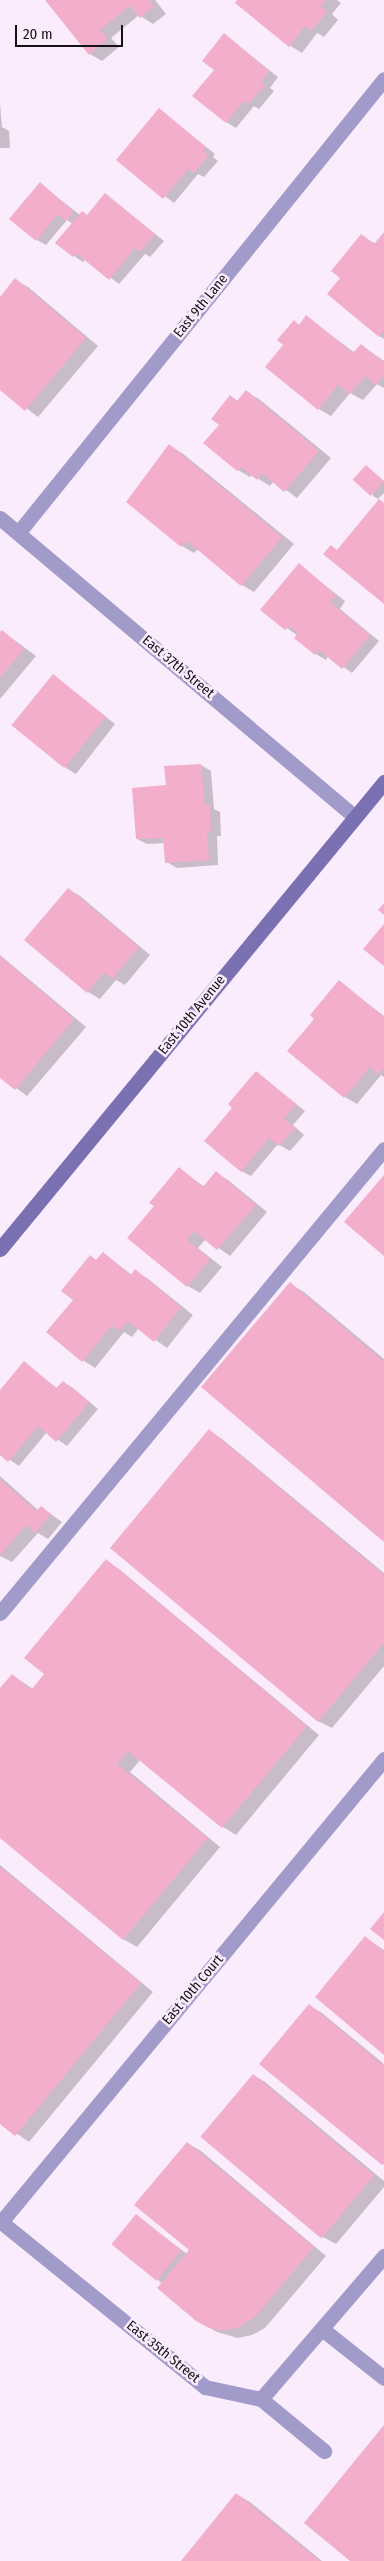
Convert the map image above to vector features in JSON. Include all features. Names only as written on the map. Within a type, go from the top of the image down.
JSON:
[{"type":"street","name":"East 9th Lane","points":[[18,533],[384,79]]},
{"type":"street","name":"East 37th Street","points":[[0,518],[355,817]]},
{"type":"street","name":"East 10th Avenue","points":[[0,1249],[384,782]]},
{"type":"street","points":[[0,1613],[384,1149]]},
{"type":"street","name":"East 10th Court","points":[[1,2221],[384,1759]]},
{"type":"street","name":"East 35th Street","points":[[1,2221],[205,2386],[261,2399]]},
{"type":"street","points":[[324,2451],[261,2399],[384,2256]]},
{"type":"street","points":[[322,2329],[384,2378]]},
{"type":"building","points":[[45,0],[149,0],[154,6],[140,18],[130,6],[100,30],[107,39],[89,55]]},
{"type":"building","points":[[237,0],[326,0],[321,7],[327,12],[311,31],[305,26],[289,47],[235,3]]},
{"type":"building","points":[[224,33],[269,71],[261,81],[265,85],[248,104],[244,101],[226,123],[192,96],[214,70],[202,61]]},
{"type":"building","points":[[159,108],[206,147],[203,150],[209,155],[194,173],[188,169],[163,199],[116,160]]},
{"type":"building","points":[[40,182],[74,212],[66,221],[58,214],[36,241],[9,219]]},
{"type":"building","points":[[105,193],[155,234],[140,252],[135,248],[109,280],[76,253],[73,257],[55,243],[82,211],[87,215]]},
{"type":"building","points":[[384,232],[384,330],[379,337],[327,294],[340,278],[331,271],[361,234],[374,244]]},
{"type":"building","points":[[15,278],[86,338],[25,411],[0,390],[0,297]]},
{"type":"building","points":[[306,315],[353,353],[361,344],[384,363],[384,375],[376,385],[365,376],[350,394],[338,385],[318,410],[265,367],[283,345],[277,340],[294,320],[299,325]]},
{"type":"building","points":[[246,390],[319,451],[284,492],[262,473],[257,480],[241,467],[237,471],[203,443],[219,425],[211,419],[230,395],[237,401]]},
{"type":"building","points":[[169,444],[282,537],[241,586],[187,541],[181,547],[126,502]]},
{"type":"building","points":[[366,465],[384,481],[370,496],[353,480]]},
{"type":"building","points":[[379,499],[384,503],[384,604],[323,554],[331,545],[337,550]]},
{"type":"building","points":[[299,563],[336,595],[330,602],[370,635],[342,669],[319,650],[315,655],[294,638],[298,633],[289,626],[285,630],[260,610]]},
{"type":"building","points":[[2,630],[24,649],[0,678],[0,632]]},
{"type":"building","points":[[53,674],[106,717],[64,768],[11,725]]},
{"type":"building","points":[[201,764],[205,806],[210,805],[211,831],[207,831],[209,860],[165,863],[163,838],[136,839],[132,788],[166,785],[164,766]]},
{"type":"building","points":[[68,888],[139,947],[112,979],[104,972],[87,993],[24,940]]},
{"type":"building","points":[[384,903],[384,915],[378,910]]},
{"type":"building","points":[[384,924],[384,966],[363,949]]},
{"type":"building","points":[[0,956],[74,1019],[15,1090],[0,1078]]},
{"type":"building","points":[[339,980],[384,1017],[384,1068],[378,1075],[370,1067],[344,1098],[287,1051],[314,1019],[310,1015]]},
{"type":"building","points":[[256,1071],[296,1104],[284,1119],[295,1128],[279,1146],[269,1138],[241,1172],[204,1141],[232,1108],[228,1104]]},
{"type":"building","points":[[179,1167],[203,1187],[216,1171],[256,1205],[217,1250],[194,1231],[187,1240],[210,1259],[187,1287],[127,1238],[154,1206],[149,1203]]},
{"type":"building","points":[[384,1175],[384,1256],[344,1222]]},
{"type":"building","points":[[103,1252],[131,1275],[135,1269],[181,1307],[154,1342],[128,1321],[119,1331],[112,1325],[82,1362],[46,1332],[73,1300],[61,1291],[90,1255],[96,1260]]},
{"type":"building","points":[[290,1282],[384,1362],[384,1542],[201,1387]]},
{"type":"building","points":[[24,1361],[56,1388],[63,1381],[89,1402],[56,1442],[38,1426],[8,1462],[0,1455],[0,1390]]},
{"type":"building","points":[[209,1429],[384,1575],[384,1643],[318,1722],[110,1548]]},
{"type":"building","points":[[0,1479],[36,1511],[41,1506],[51,1514],[35,1533],[26,1525],[0,1555]]},
{"type":"building","points":[[106,1559],[307,1726],[222,1828],[128,1751],[117,1764],[208,1838],[123,1940],[0,1838],[0,1688],[12,1674],[31,1690],[44,1674],[24,1658]]},
{"type":"building","points":[[0,1867],[141,1983],[15,2136],[0,2124]]},
{"type":"building","points":[[384,1912],[384,1940],[370,1929]]},
{"type":"building","points":[[365,1936],[384,1952],[384,2055],[315,1997]]},
{"type":"building","points":[[309,2004],[384,2066],[384,2163],[382,2165],[259,2064]]},
{"type":"building","points":[[253,2074],[374,2176],[321,2238],[200,2137]]},
{"type":"building","points":[[187,2142],[314,2247],[256,2316],[238,2328],[223,2331],[209,2328],[196,2321],[157,2288],[189,2250],[134,2205]]},
{"type":"building","points":[[136,2214],[181,2251],[157,2281],[111,2244]]},
{"type":"building","points":[[384,2425],[384,2561],[350,2561],[304,2523]]},
{"type":"building","points":[[236,2493],[320,2561],[181,2561]]}]
